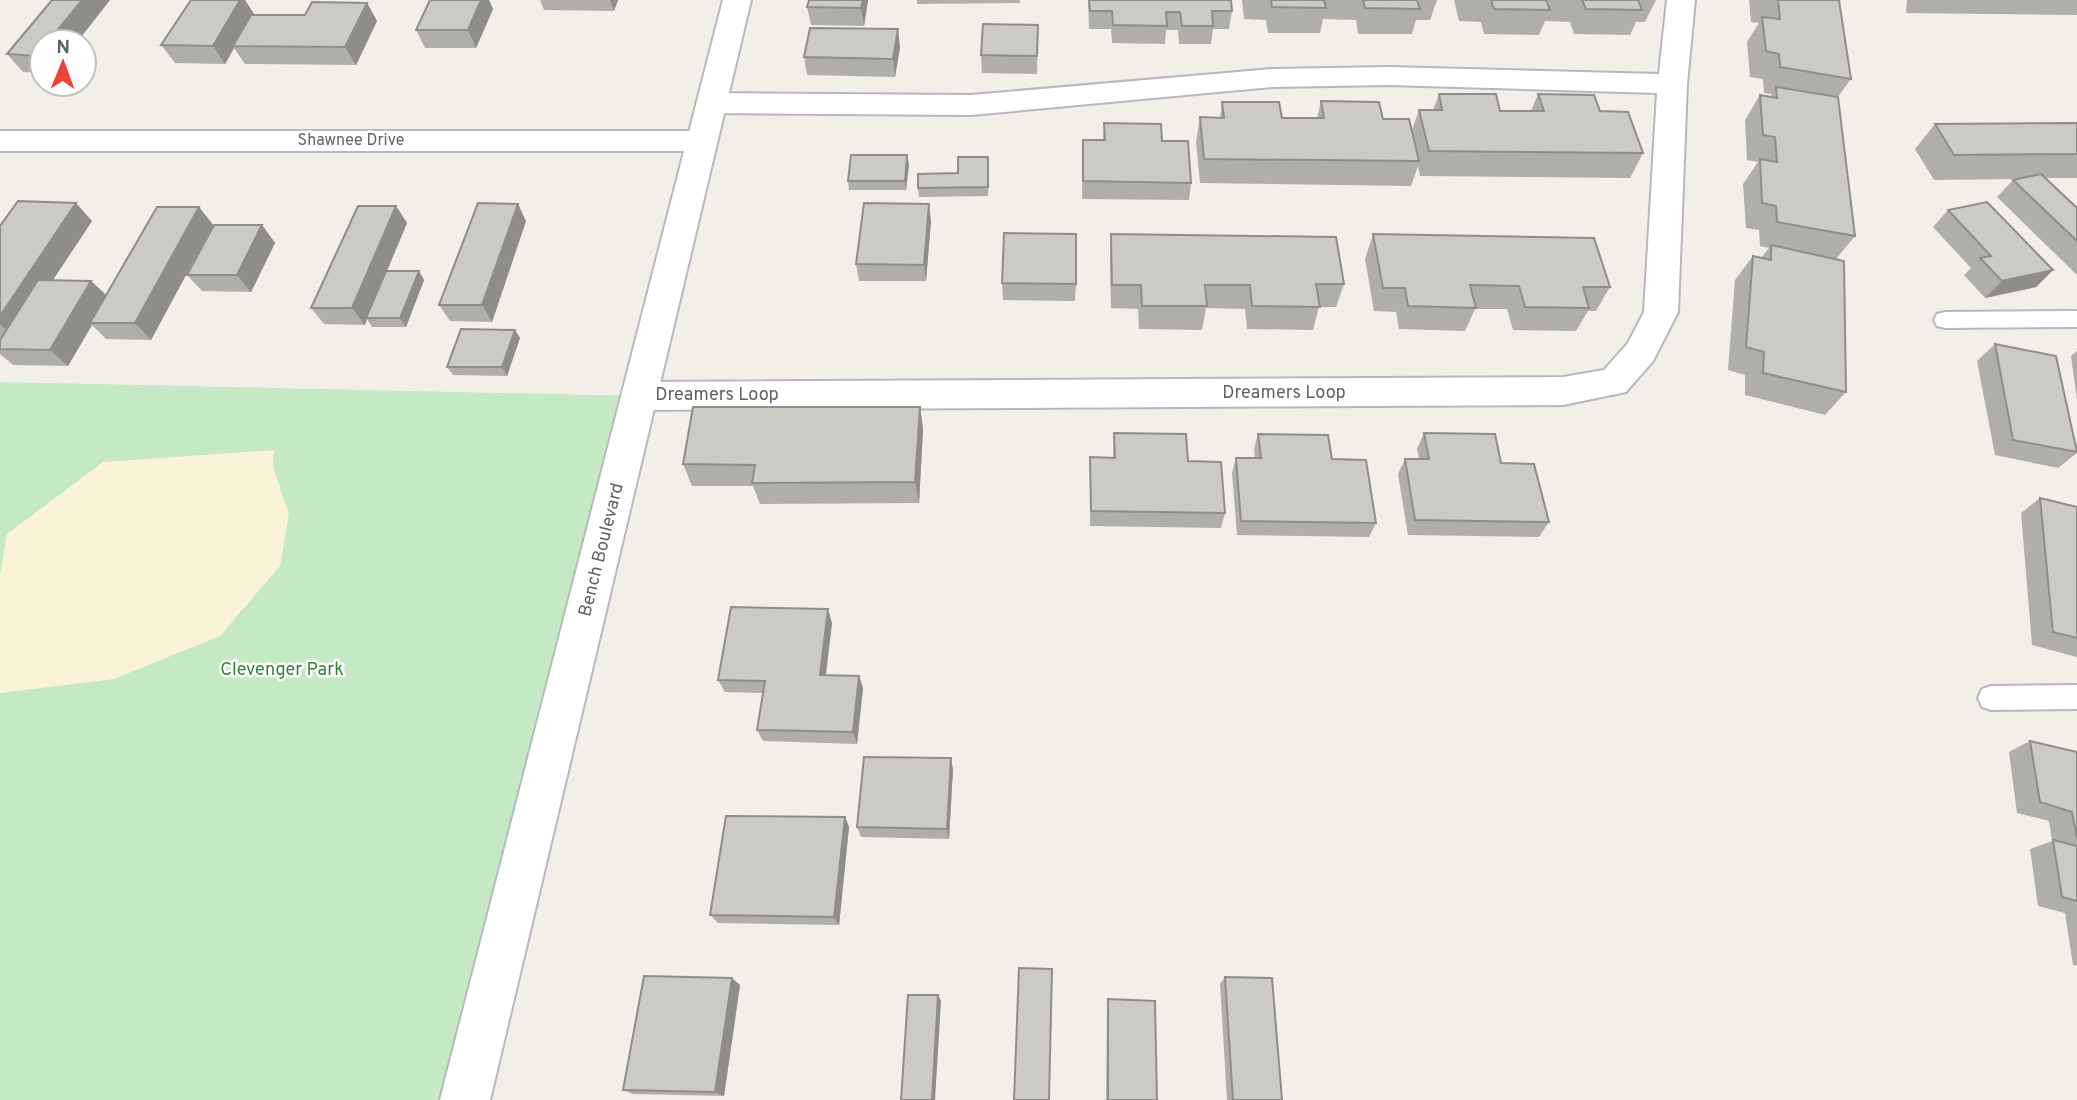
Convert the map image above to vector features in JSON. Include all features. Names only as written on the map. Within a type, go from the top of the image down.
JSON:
[{"type":"street","name":"Bench Boulevard","points":[[465,1100],[737,0]]},
{"type":"street","name":"Dreamers Loop","points":[[640,396],[1563,391],[1614,382],[1641,352],[1661,312],[1672,84],[1681,0]]},
{"type":"street","points":[[711,103],[971,105],[1286,78],[1388,76],[1672,84]]},
{"type":"street","name":"Shawnee Drive","points":[[0,141],[702,141]]},
{"type":"lane","points":[[1945,320],[2077,319]]},
{"type":"lane","points":[[1991,698],[2077,697]]},
{"type":"green space","name":"Clevenger Park","points":[[0,382],[640,396],[465,1100],[0,1100]]},
{"type":"sand","points":[[274,450],[273,467],[289,514],[280,566],[220,636],[114,679],[0,693],[0,575],[7,534],[103,462]]},
{"type":"building","points":[[52,0],[82,0],[59,28],[29,28]]},
{"type":"building","points":[[191,0],[240,0],[213,46],[161,45]]},
{"type":"building","points":[[430,0],[481,0],[468,30],[416,30]]},
{"type":"building","points":[[809,0],[863,0],[861,8],[807,7]]},
{"type":"building","points":[[1089,0],[1231,0],[1232,11],[1212,11],[1213,26],[1182,26],[1180,12],[1166,12],[1167,26],[1113,25],[1112,11],[1090,11]]},
{"type":"building","points":[[1271,0],[1324,0],[1326,8],[1272,7]]},
{"type":"building","points":[[1363,0],[1417,0],[1420,9],[1365,8]]},
{"type":"building","points":[[1491,0],[1546,0],[1550,10],[1494,9]]},
{"type":"building","points":[[1582,0],[1638,0],[1642,10],[1586,9]]},
{"type":"building","points":[[1778,0],[1839,0],[1851,79],[1780,67],[1779,54],[1766,51],[1762,17],[1780,19]]},
{"type":"building","points":[[312,2],[367,3],[345,47],[233,46],[251,15],[305,15]]},
{"type":"building","points":[[983,24],[1038,25],[1037,56],[981,55]]},
{"type":"building","points":[[810,28],[898,29],[893,59],[804,57]]},
{"type":"building","points":[[28,29],[28,55],[7,54]]},
{"type":"building","points":[[1776,87],[1838,97],[1855,236],[1777,222],[1776,206],[1762,203],[1760,159],[1777,162],[1775,137],[1763,135],[1760,95],[1777,98]]},
{"type":"building","points":[[1439,94],[1496,94],[1500,111],[1544,111],[1538,94],[1594,95],[1600,111],[1628,112],[1643,153],[1429,151],[1419,110],[1442,110]]},
{"type":"building","points":[[1321,101],[1379,102],[1383,119],[1409,119],[1419,161],[1204,159],[1200,117],[1224,118],[1222,102],[1279,102],[1282,118],[1324,118]]},
{"type":"building","points":[[1104,123],[1161,124],[1162,141],[1188,141],[1191,183],[1083,181],[1083,140],[1105,140]]},
{"type":"building","points":[[2077,123],[2077,154],[1954,155],[1935,124]]},
{"type":"building","points":[[851,155],[907,155],[905,181],[848,181]]},
{"type":"building","points":[[958,157],[988,157],[988,187],[918,188],[918,174],[958,173]]},
{"type":"building","points":[[2041,174],[2077,208],[2077,241],[2013,180]]},
{"type":"building","points":[[18,201],[76,203],[0,316],[0,226]]},
{"type":"building","points":[[1987,202],[2053,270],[2002,281],[1980,258],[1991,256],[1948,210]]},
{"type":"building","points":[[478,203],[518,204],[482,305],[439,305]]},
{"type":"building","points":[[864,203],[929,204],[924,265],[856,264]]},
{"type":"building","points":[[358,206],[396,206],[352,308],[311,308]]},
{"type":"building","points":[[157,207],[199,207],[135,323],[90,323]]},
{"type":"building","points":[[214,225],[262,225],[237,275],[187,275]]},
{"type":"building","points":[[1004,233],[1076,234],[1076,284],[1002,283]]},
{"type":"building","points":[[1111,234],[1336,237],[1344,284],[1316,284],[1320,307],[1252,306],[1250,285],[1205,285],[1207,306],[1142,306],[1141,285],[1112,285]]},
{"type":"building","points":[[1373,234],[1594,238],[1610,287],[1583,287],[1589,308],[1525,307],[1519,286],[1470,285],[1476,308],[1408,306],[1405,288],[1383,288]]},
{"type":"building","points":[[1771,245],[1844,261],[1846,392],[1763,373],[1764,352],[1746,347],[1753,256],[1771,260]]},
{"type":"building","points":[[386,271],[419,271],[400,318],[366,318]]},
{"type":"building","points":[[38,280],[91,281],[50,350],[0,349],[0,340]]},
{"type":"building","points":[[461,329],[515,330],[502,367],[447,367]]},
{"type":"building","points":[[1995,344],[2056,356],[2077,452],[2013,440]]},
{"type":"building","points":[[693,407],[920,407],[915,482],[752,483],[755,465],[683,464]]},
{"type":"building","points":[[1114,433],[1186,434],[1188,461],[1221,462],[1225,513],[1091,511],[1090,457],[1115,458]]},
{"type":"building","points":[[1424,433],[1495,434],[1501,463],[1534,464],[1549,522],[1415,520],[1405,459],[1429,459]]},
{"type":"building","points":[[1258,434],[1328,435],[1332,459],[1366,460],[1376,523],[1241,521],[1236,458],[1261,458]]},
{"type":"building","points":[[2040,498],[2077,507],[2077,638],[2053,632]]},
{"type":"building","points":[[731,607],[828,609],[820,675],[859,676],[853,732],[757,730],[765,681],[718,680]]},
{"type":"building","points":[[2030,741],[2077,752],[2077,838],[2072,812],[2040,802]]},
{"type":"building","points":[[864,757],[951,758],[947,829],[857,827]]},
{"type":"building","points":[[726,816],[845,817],[834,917],[710,915]]},
{"type":"building","points":[[2053,840],[2077,846],[2077,901],[2062,897]]},
{"type":"building","points":[[1019,968],[1052,969],[1049,1100],[1014,1100]]},
{"type":"building","points":[[644,976],[732,978],[715,1092],[623,1090]]},
{"type":"building","points":[[1225,977],[1272,978],[1282,1100],[1233,1100]]},
{"type":"building","points":[[908,995],[938,995],[932,1100],[901,1100]]},
{"type":"building","points":[[1108,999],[1155,1001],[1157,1100],[1108,1100]]}]
